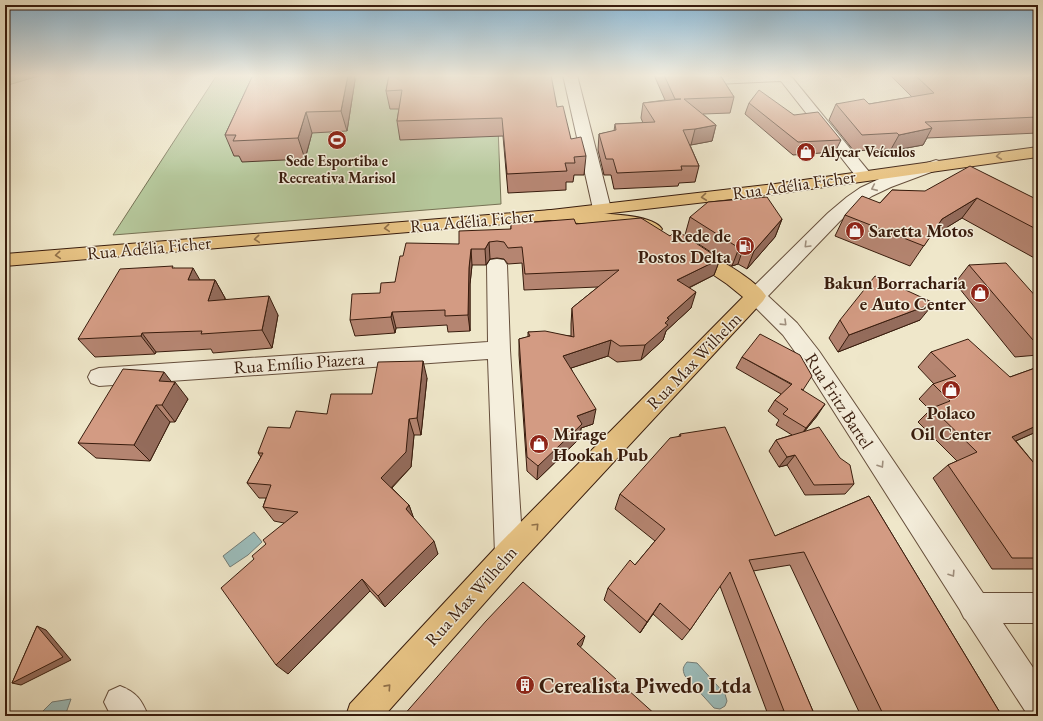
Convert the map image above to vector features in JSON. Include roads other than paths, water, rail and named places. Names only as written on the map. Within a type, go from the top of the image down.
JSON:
[{"type":"main road","name":"Rua Adélia Ficher","points":[[5,260],[602,210],[666,201],[775,189],[1038,152]]},
{"type":"main road","name":"Rua Fritz Bartel","points":[[552,215],[576,218],[628,220],[674,240],[734,279],[756,296]]},
{"type":"main road","name":"Rua Max Wilhelm","points":[[362,716],[509,554],[756,296]]},
{"type":"street","points":[[578,109],[602,210]]},
{"type":"street","points":[[810,109],[864,176]]},
{"type":"street","name":"Rua Max Wilhelm","points":[[756,296],[834,217],[852,201],[885,183],[937,165]]},
{"type":"street","points":[[497,265],[499,350],[509,554]]},
{"type":"street","name":"Rua Fritz Bartel","points":[[756,296],[790,329],[811,357],[974,608],[1038,703]]},
{"type":"street","name":"Rua Emílio Piazera","points":[[99,377],[499,350]]},
{"type":"street","points":[[974,608],[1038,608]]},
{"type":"water","points":[[254,532],[262,542],[248,555],[230,567],[223,556]]},
{"type":"water","points":[[687,662],[697,663],[725,694],[727,701],[725,706],[720,709],[714,708],[685,676],[683,668]]},
{"type":"water","points":[[71,699],[65,716],[38,716],[52,702]]},
{"type":"place","name":"Sede Esportiba e Recreativa Marisol","points":[[337,140]]},
{"type":"place","name":"Alycar Veículos","points":[[806,152]]},
{"type":"place","name":"Saretta Motos","points":[[855,231]]},
{"type":"place","name":"Rede de Postos Delta","points":[[745,246]]},
{"type":"place","name":"Bakun Borracharia e Auto Center","points":[[980,293]]},
{"type":"place","name":"Polaco Oil Center","points":[[951,390]]},
{"type":"place","name":"Mirage Hookah Pub","points":[[539,444]]},
{"type":"place","name":"Cerealista Piwedo Ltda","points":[[525,685]]}]
